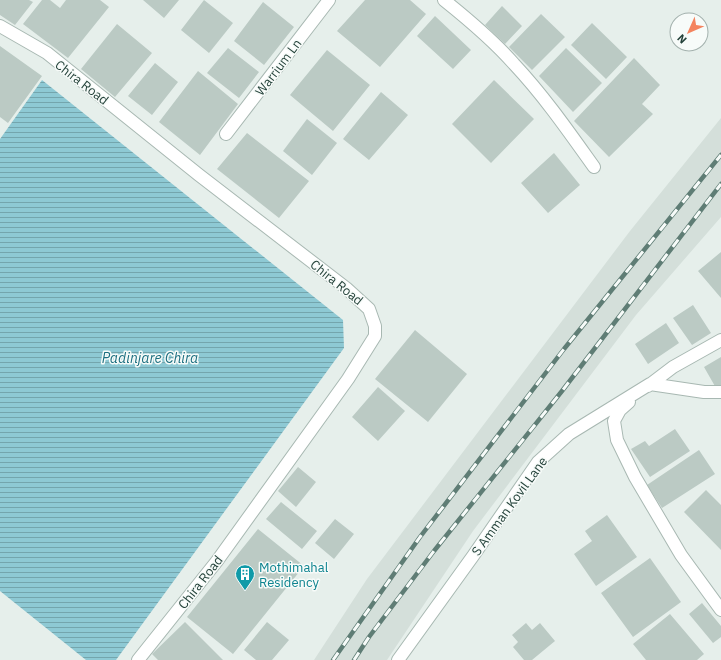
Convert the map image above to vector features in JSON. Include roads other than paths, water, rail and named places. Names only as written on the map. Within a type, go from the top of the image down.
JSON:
[{"type":"street","name":"Warrium Ln","points":[[226,134],[329,0]]},
{"type":"street","points":[[444,0],[477,27],[514,64],[548,104],[594,167]]},
{"type":"street","name":"Chira Road","points":[[0,26],[47,53],[199,175],[346,288],[369,309],[375,326],[375,336],[348,379],[217,561],[138,660]]},
{"type":"street","points":[[721,340],[673,367],[650,384],[620,410],[614,421],[617,440],[635,478],[681,555],[721,610]]},
{"type":"street","points":[[650,384],[704,392],[721,392]]},
{"type":"street","name":"S Amman Kovil Lane","points":[[398,660],[538,462],[569,434],[650,384]]},
{"type":"water","name":"Padinjare Chira","points":[[42,80],[343,320],[344,348],[116,660],[86,660],[0,591],[0,139]]},
{"type":"railway","points":[[333,660],[420,537],[564,349],[721,155]]},
{"type":"railway","points":[[354,660],[369,637],[434,551],[562,391],[721,184]]},
{"type":"place","name":"Mothimahal Residency","points":[[245,591]]}]
